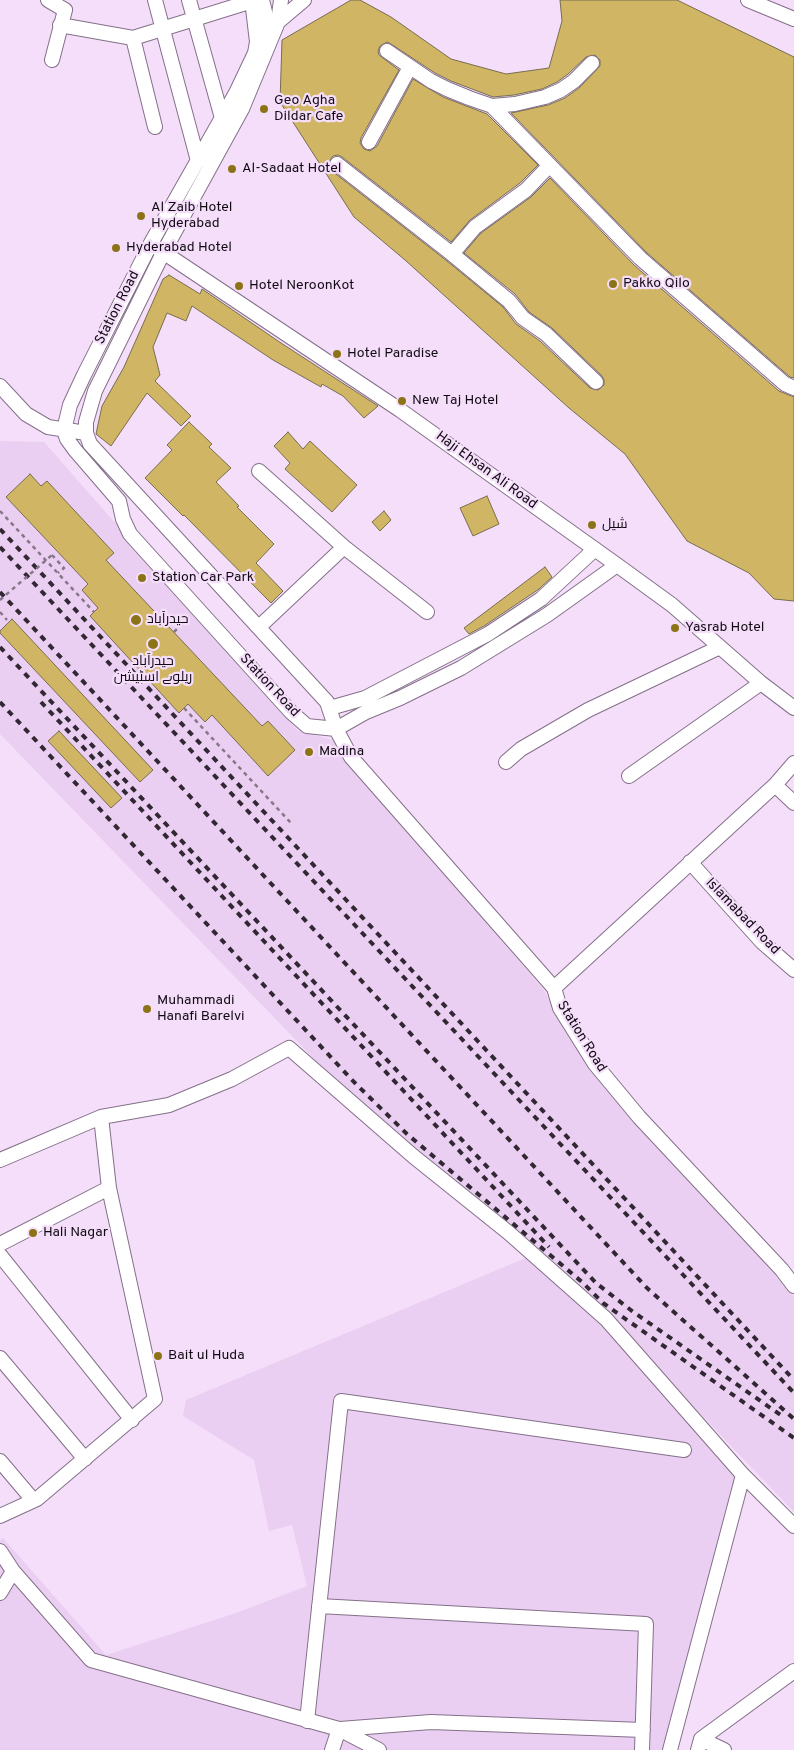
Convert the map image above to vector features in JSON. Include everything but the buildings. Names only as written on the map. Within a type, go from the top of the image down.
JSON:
[{"type":"street","points":[[48,0],[65,10],[52,60]]},
{"type":"street","points":[[155,0],[198,161]]},
{"type":"street","points":[[190,0],[222,118]]},
{"type":"street","name":"Station Road","points":[[281,0],[278,22],[151,243],[73,398],[64,430],[67,439],[120,501],[123,519],[130,534],[296,717],[307,726],[336,729],[351,757],[554,988],[560,1008],[595,1064],[639,1117],[782,1270],[794,1286]]},
{"type":"street","points":[[278,22],[304,0]]},
{"type":"street","points":[[748,0],[794,19]]},
{"type":"street","points":[[60,24],[133,38],[195,18],[258,3],[266,31],[260,55]]},
{"type":"street","name":"Station Road","points":[[86,433],[90,406],[95,391],[163,253],[242,110],[260,55],[257,42],[258,3]]},
{"type":"street","points":[[133,38],[155,127]]},
{"type":"street","points":[[387,51],[447,89],[492,106],[515,104],[545,97],[561,90],[574,81],[592,63]]},
{"type":"street","points":[[369,142],[410,67]]},
{"type":"street","points":[[492,106],[640,258],[786,384],[794,388]]},
{"type":"street","points":[[337,164],[509,301],[523,318],[546,334],[596,382]]},
{"type":"street","points":[[452,254],[475,227],[526,190],[549,166]]},
{"type":"street","name":"Haji Ehsan Ali Road","points":[[151,243],[163,253],[400,410],[595,549],[672,606],[761,683],[794,708]]},
{"type":"street","points":[[0,386],[26,414],[48,427],[86,433],[90,444],[328,702],[336,729],[366,712],[400,698],[461,668],[547,615],[617,565]]},
{"type":"street","points":[[259,472],[344,547],[427,612]]},
{"type":"street","points":[[259,627],[344,547]]},
{"type":"street","points":[[330,708],[365,698],[488,634],[540,599],[595,549]]},
{"type":"street","points":[[506,762],[521,749],[588,710],[720,647]]},
{"type":"street","points":[[630,776],[761,683]]},
{"type":"street","points":[[554,988],[775,785],[794,762]]},
{"type":"street","points":[[775,785],[794,803]]},
{"type":"street","name":"Islamabad Road","points":[[690,862],[762,942],[794,970]]},
{"type":"street","points":[[0,1160],[102,1117],[169,1105],[232,1079],[288,1048],[413,1156],[509,1233],[606,1319],[743,1475],[794,1526]]},
{"type":"street","points":[[0,1516],[33,1500],[132,1420],[155,1399],[109,1188],[102,1117]]},
{"type":"street","points":[[0,1244],[109,1188]]},
{"type":"street","points":[[0,1255],[132,1420]]},
{"type":"street","points":[[0,1358],[85,1458]]},
{"type":"street","points":[[307,1721],[341,1401],[684,1450]]},
{"type":"street","points":[[0,1461],[33,1500]]},
{"type":"street","points":[[670,1750],[743,1475]]},
{"type":"street","points":[[0,1551],[13,1571],[90,1660],[339,1729],[379,1750]]},
{"type":"street","points":[[0,1593],[13,1571]]},
{"type":"street","points":[[319,1606],[646,1624],[642,1750]]},
{"type":"street","points":[[700,1744],[794,1671]]},
{"type":"street","points":[[339,1729],[432,1722],[643,1730]]},
{"type":"street","points":[[332,1750],[339,1729]]},
{"type":"street","points":[[700,1744],[724,1750]]},
{"type":"path","points":[[0,511],[94,612]]},
{"type":"path","points":[[0,600],[52,555],[64,568],[58,573]]},
{"type":"path","points":[[174,632],[198,608]]},
{"type":"path","points":[[0,612],[7,620]]},
{"type":"path","points":[[184,708],[291,823]]},
{"type":"shaded area","points":[[0,441],[44,442],[298,731],[333,740],[383,803],[543,989],[589,1066],[791,1292],[794,1298],[794,1512],[603,1312],[320,1065],[0,734]]},
{"type":"shaded area","points":[[533,1255],[606,1319],[743,1475],[673,1750],[0,1750],[0,1540],[3,1538],[106,1655],[233,1614],[307,1586],[292,1525],[269,1531],[254,1460],[183,1416],[186,1400]]},
{"type":"railway","points":[[0,529],[794,1380]]},
{"type":"railway","points":[[0,547],[794,1393]]},
{"type":"railway","points":[[0,592],[647,1288],[794,1419]]},
{"type":"railway","points":[[0,647],[596,1283],[632,1311],[782,1416]]},
{"type":"railway","points":[[0,702],[354,1082],[407,1134],[582,1282],[603,1303],[794,1438]]},
{"type":"railway","points":[[41,702],[549,1247]]},
{"type":"place","name":"Geo Agha Dildar Cafe","points":[[264,109]]},
{"type":"place","name":"Al-Sadaat Hotel","points":[[232,169]]},
{"type":"place","name":"Al Zaib Hotel Hyderabad","points":[[141,216]]},
{"type":"place","name":"Hyderabad Hotel","points":[[116,248]]},
{"type":"place","name":"Pakko Qilo","points":[[613,284]]},
{"type":"place","name":"Hotel NeroonKot","points":[[239,286]]},
{"type":"place","name":"Hotel Paradise","points":[[337,354]]},
{"type":"place","name":"New Taj Hotel","points":[[402,401]]},
{"type":"place","name":"شیل","points":[[592,525]]},
{"type":"place","name":"Station Car Park","points":[[142,578]]},
{"type":"place","name":"حیدرآباد","points":[[136,620]]},
{"type":"place","name":"Yasrab Hotel","points":[[675,628]]},
{"type":"place","name":"حیدرآباد ریلوے اسٹیشن","points":[[153,644]]},
{"type":"place","name":"Madina","points":[[309,752]]},
{"type":"place","name":"Muhammadi Hanafi Barelvi","points":[[147,1009]]},
{"type":"place","name":"Hali Nagar","points":[[33,1233]]},
{"type":"place","name":"Bait ul Huda","points":[[158,1356]]}]
